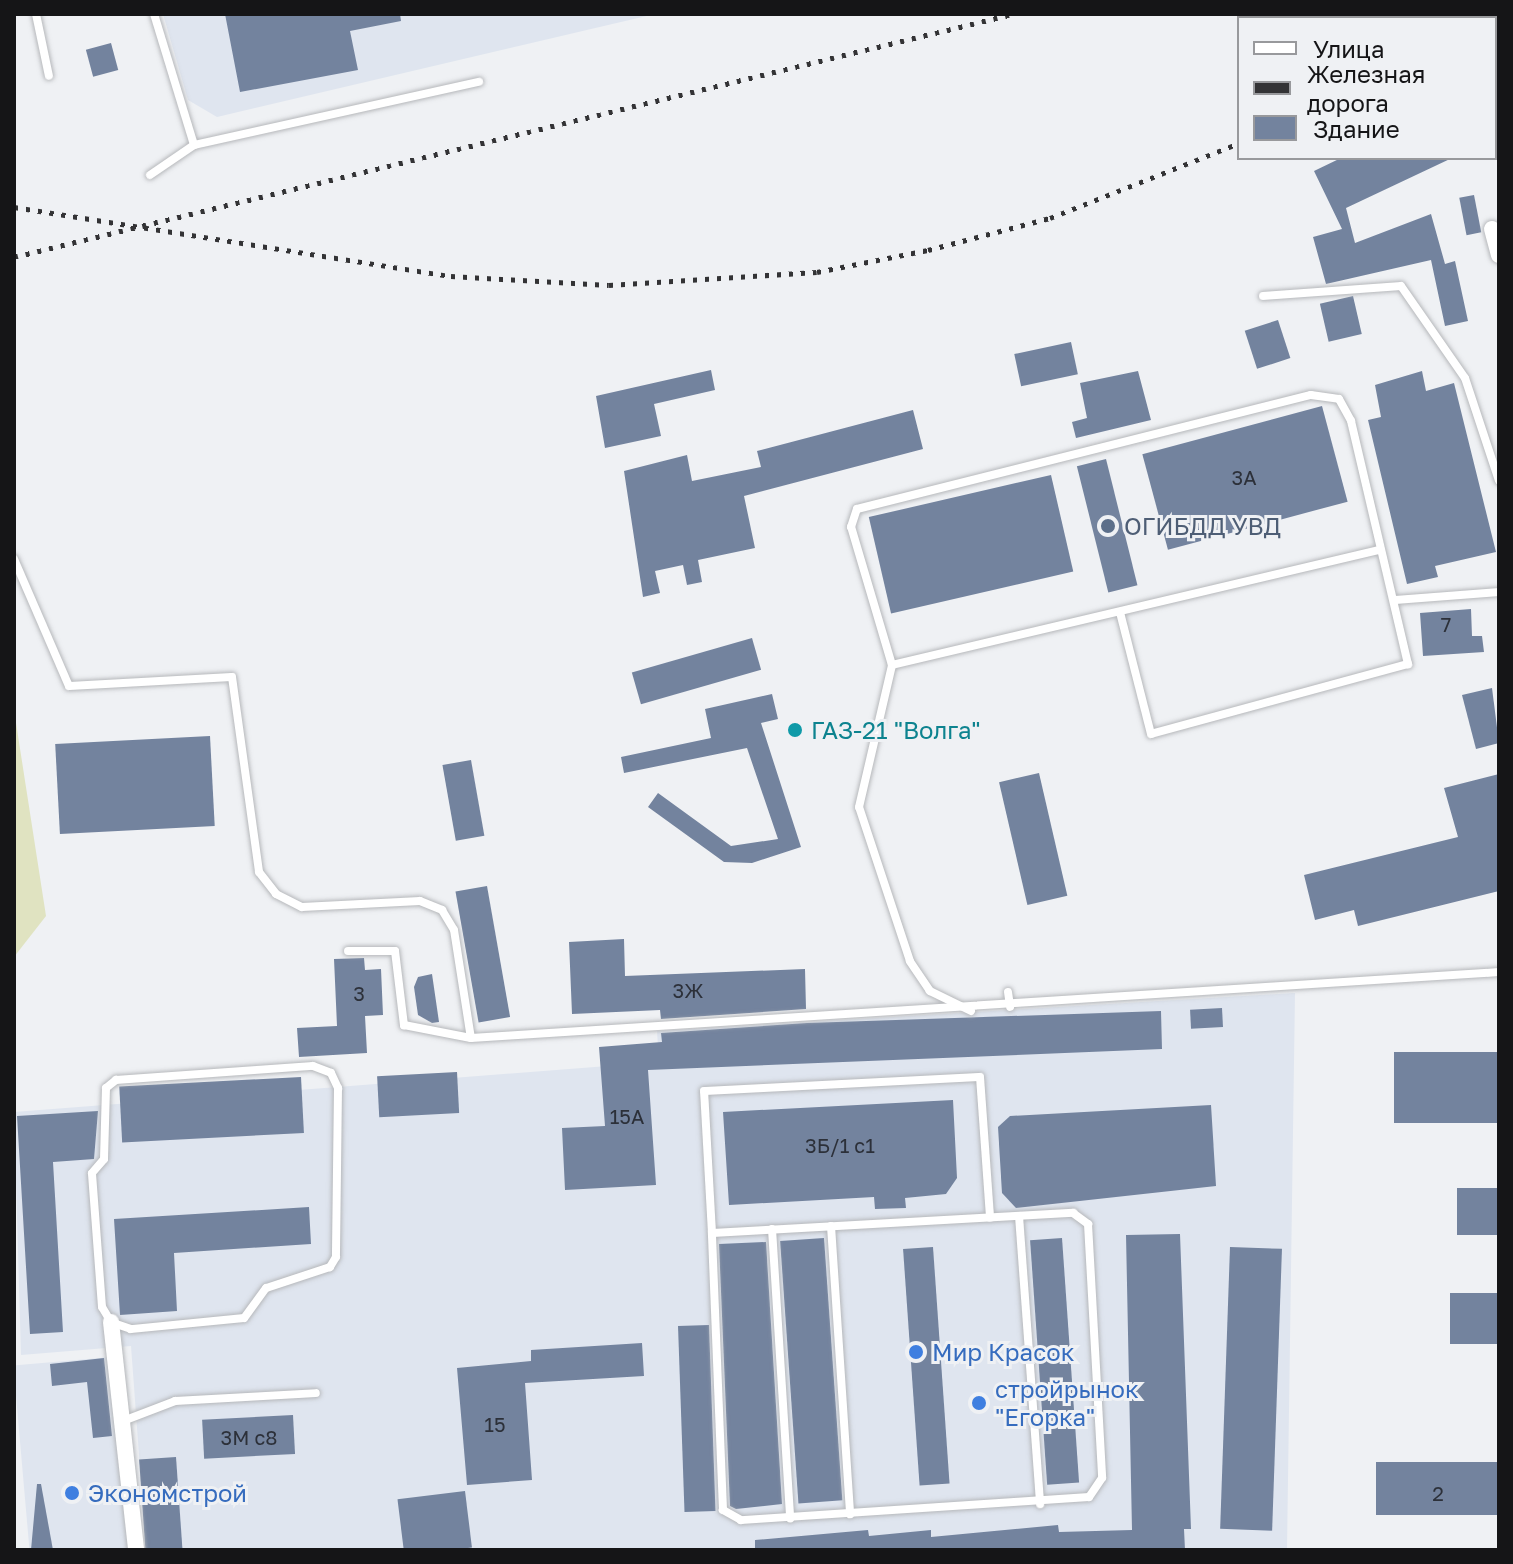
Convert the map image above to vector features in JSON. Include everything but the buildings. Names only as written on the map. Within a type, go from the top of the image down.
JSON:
[{"type":"street","points":[[1492,229],[1499,255]]},
{"type":"street","points":[[111,1322],[136,1550]]},
{"type":"lane","points":[[36,14],[49,76]]},
{"type":"lane","points":[[154,14],[194,145]]},
{"type":"lane","points":[[150,175],[194,145],[479,82]]},
{"type":"lane","points":[[1263,296],[1401,286],[1465,378],[1499,481]]},
{"type":"lane","points":[[971,1011],[930,991],[910,961],[859,807],[892,665],[851,527],[857,509],[1311,395],[1339,399],[1351,421],[1378,550],[1396,600],[1408,664],[1151,734],[1120,612]]},
{"type":"lane","points":[[892,665],[1378,550]]},
{"type":"lane","points":[[14,559],[69,686],[232,677],[259,872],[276,894],[302,907],[420,901],[442,910],[454,930],[471,1038]]},
{"type":"lane","points":[[1396,600],[1499,592]]},
{"type":"lane","points":[[348,951],[395,951],[404,1025],[471,1038],[971,1011],[1249,984],[1499,972]]},
{"type":"lane","points":[[1008,992],[1010,1007]]},
{"type":"lane","points":[[313,1066],[331,1073],[338,1088],[330,1267],[266,1288],[244,1318],[131,1329],[111,1322],[102,1307],[92,1173],[104,1159],[106,1088],[116,1080],[313,1066]]},
{"type":"lane","points":[[712,1233],[772,1229],[990,1218],[1073,1213],[1088,1224],[1102,1478],[1089,1497],[1040,1504],[741,1520],[723,1510],[704,1091],[980,1077],[990,1218]]},
{"type":"lane","points":[[1019,1216],[1040,1504]]},
{"type":"lane","points":[[831,1226],[850,1514]]},
{"type":"lane","points":[[772,1229],[790,1518]]},
{"type":"lane","points":[[122,1421],[175,1401],[316,1393]]},
{"type":"shaded area","points":[[163,14],[655,14],[217,117],[188,100]]},
{"type":"shaded area","points":[[1295,993],[1287,1550],[146,1550],[131,1346],[21,1355],[14,1112],[659,1062],[657,1031]]},
{"type":"shaded area","name":"Экономстрой","points":[[111,1357],[128,1550],[30,1550],[14,1365]]},
{"type":"green space","points":[[14,710],[46,916],[14,957]]},
{"type":"railway","points":[[14,257],[1013,14]]},
{"type":"railway","points":[[14,207],[451,276],[609,285],[817,272],[928,250],[1050,218],[1237,144]]},
{"type":"place","name":"ОГИБДД УВД","points":[[1108,526]]},
{"type":"place","name":"ГАЗ-21 \"Волга\"","points":[[795,730]]},
{"type":"place","name":"Мир Красок","points":[[916,1352]]},
{"type":"place","name":"стройрынок \"Егорка\"","points":[[979,1403]]},
{"type":"place","name":"Экономстрой","points":[[72,1493]]}]
